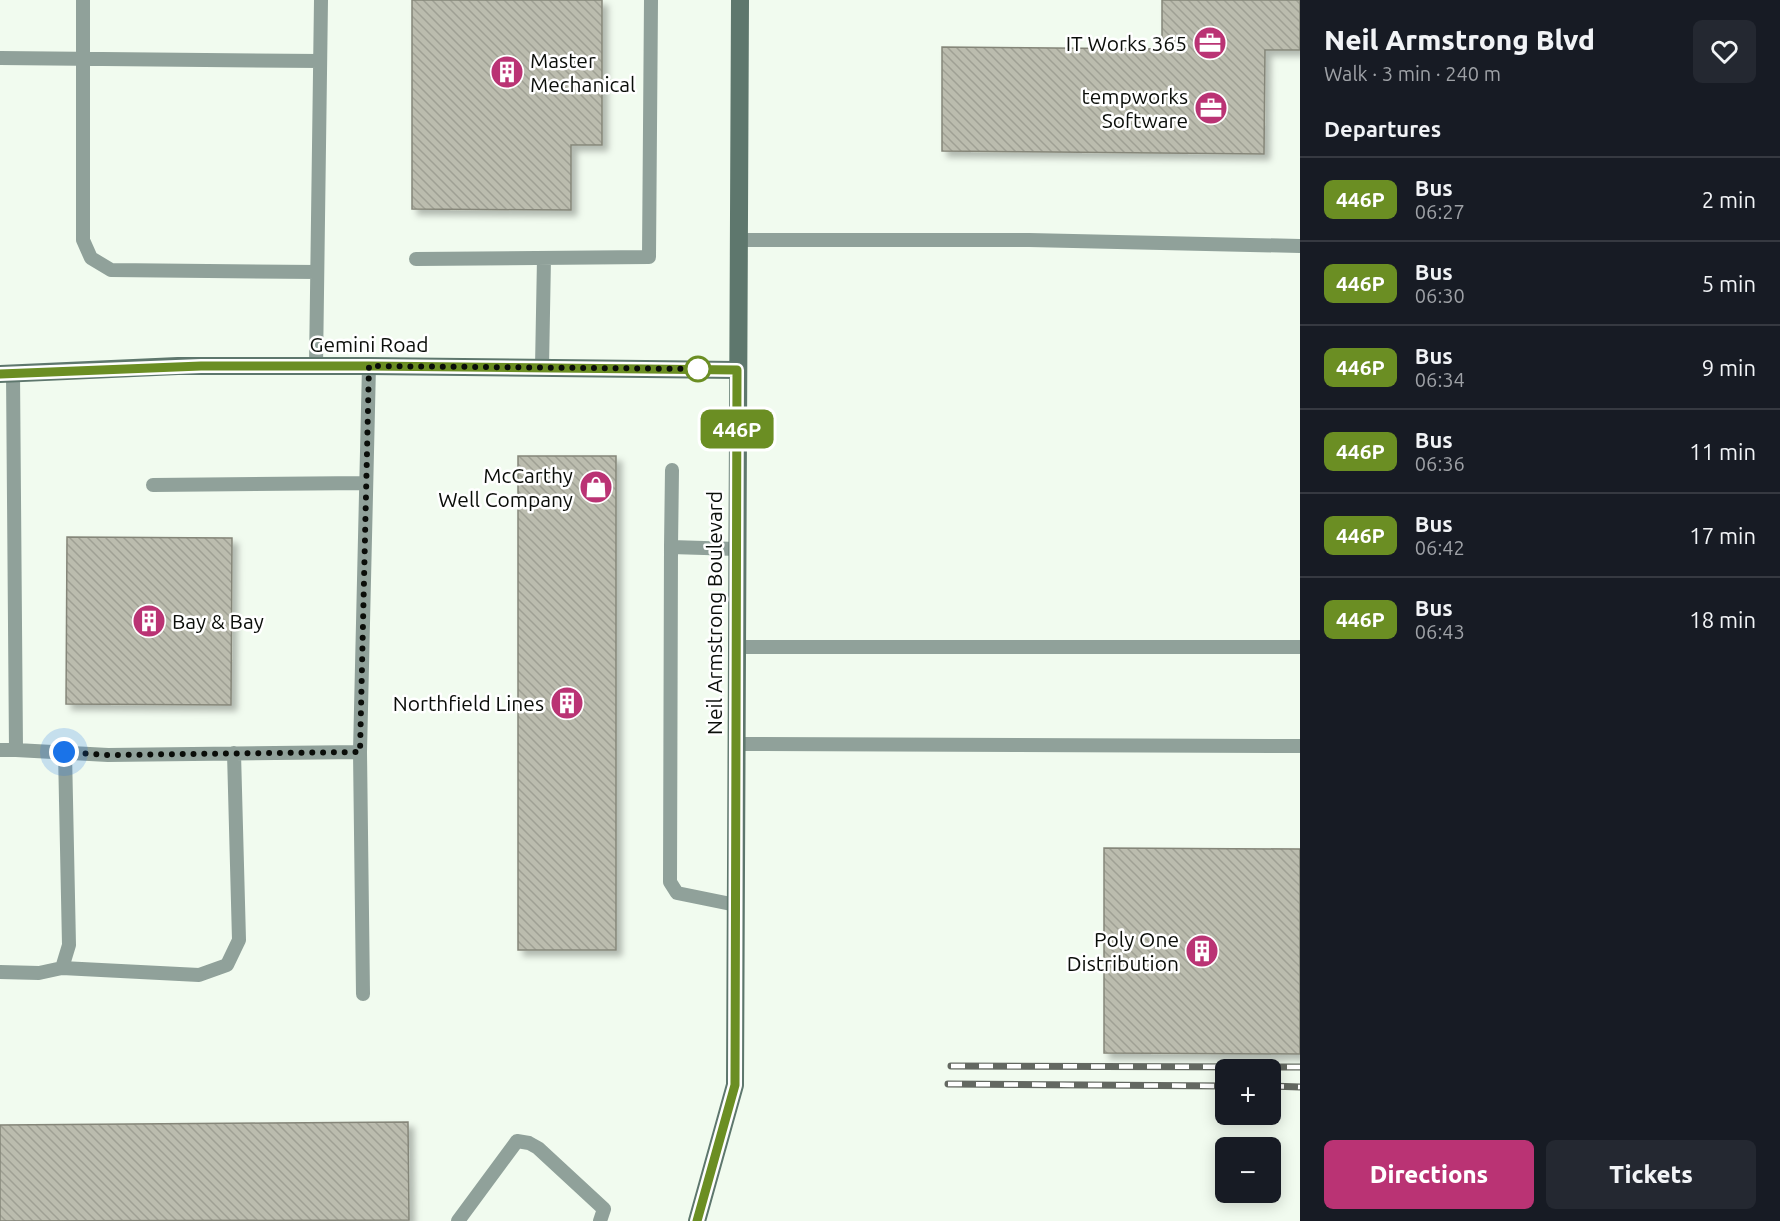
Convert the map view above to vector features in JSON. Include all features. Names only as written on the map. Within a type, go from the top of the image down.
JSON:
[{"type":"street","name":"Neil Armstrong Boulevard","points":[[697,1221],[735,1085],[740,0]]},
{"type":"street","name":"Gemini Road","points":[[7,373],[178,366],[737,370]]},
{"type":"lane","points":[[84,0],[83,240],[91,258],[111,270],[317,272]]},
{"type":"lane","points":[[316,366],[321,0]]},
{"type":"lane","points":[[416,259],[649,257],[651,0]]},
{"type":"lane","points":[[0,58],[320,61]]},
{"type":"lane","points":[[738,240],[1029,240],[1300,246]]},
{"type":"lane","points":[[542,367],[544,258]]},
{"type":"lane","points":[[363,994],[360,752],[369,366]]},
{"type":"lane","points":[[7,373],[7,498],[16,750]]},
{"type":"lane","points":[[672,470],[670,882],[677,892],[736,905]]},
{"type":"lane","points":[[153,485],[366,483]]},
{"type":"lane","points":[[671,547],[737,549]]},
{"type":"lane","points":[[736,647],[1300,647]]},
{"type":"lane","points":[[736,744],[1300,746]]},
{"type":"lane","points":[[0,750],[108,755],[360,752]]},
{"type":"lane","points":[[62,968],[69,945],[64,752]]},
{"type":"lane","points":[[0,972],[39,972],[62,968],[199,975],[227,965],[239,940],[234,753]]},
{"type":"lane","points":[[458,1221],[517,1141],[529,1143],[538,1148],[604,1209],[600,1221]]},
{"type":"building","name":"Master Mechanical","points":[[412,0],[602,0],[602,145],[571,145],[571,210],[412,209]]},
{"type":"building","points":[[1162,0],[1300,0],[1300,50],[1265,50],[1264,154],[942,151],[942,47],[1162,49]]},
{"type":"building","name":"Northfield Lines","points":[[518,456],[616,456],[616,950],[518,950]]},
{"type":"building","name":"Bay & Bay","points":[[67,537],[232,538],[231,705],[66,704]]},
{"type":"building","name":"Poly One Distribution","points":[[1104,848],[1300,849],[1300,1054],[1104,1053]]},
{"type":"building","points":[[408,1122],[409,1220],[0,1221],[0,1125]]},
{"type":"railway","points":[[951,1066],[1300,1067]]},
{"type":"railway","points":[[948,1084],[1215,1086]]},
{"type":"railway","points":[[1281,1086],[1300,1087]]},
{"type":"bus line","name":"446P","points":[[0,374],[201,366],[737,370],[735,1085],[697,1221]]},
{"type":"place","name":"IT Works 365","points":[[1210,43]]},
{"type":"place","name":"Master Mechanical","points":[[507,72]]},
{"type":"place","name":"tempworks Software","points":[[1211,108]]},
{"type":"place","name":"McCarthy Well Company","points":[[596,487]]},
{"type":"place","name":"Bay & Bay","points":[[149,621]]},
{"type":"place","name":"Northfield Lines","points":[[567,703]]},
{"type":"place","name":"Poly One Distribution","points":[[1202,951]]},
{"type":"route","points":[[64,752],[108,755],[360,752],[369,366],[698,369]]}]
